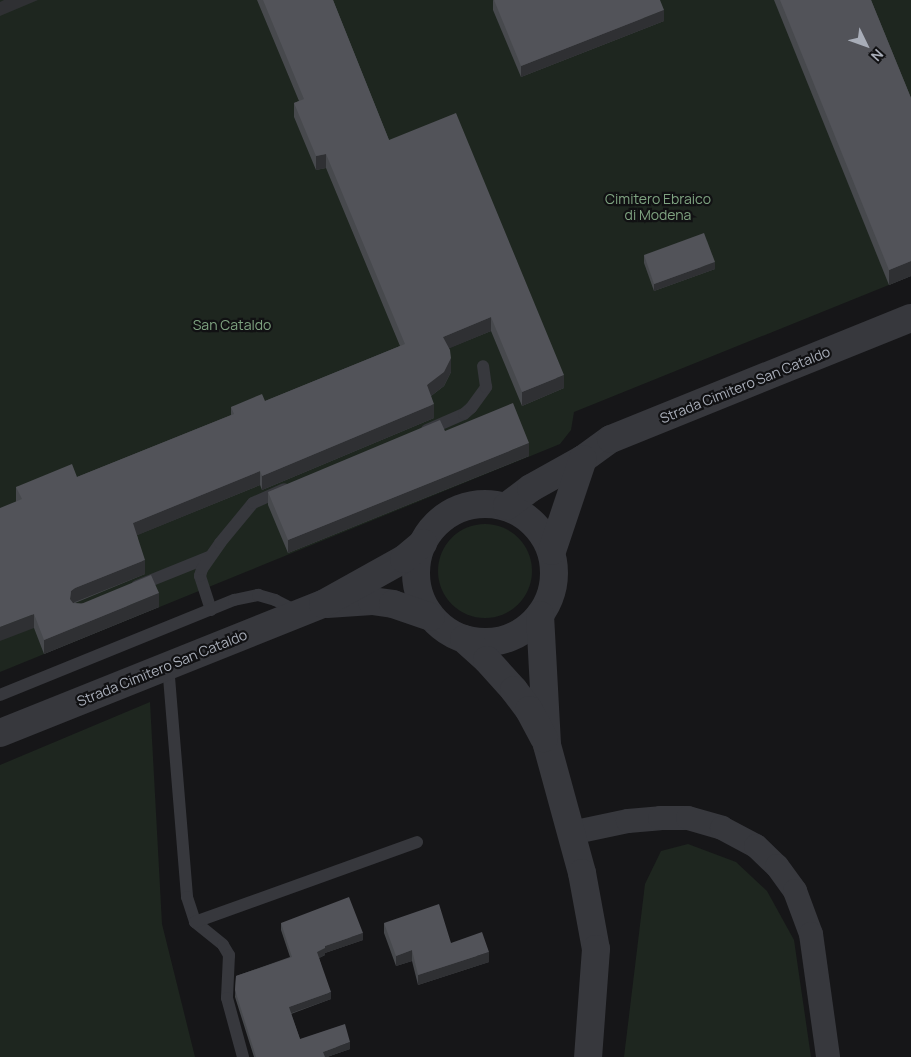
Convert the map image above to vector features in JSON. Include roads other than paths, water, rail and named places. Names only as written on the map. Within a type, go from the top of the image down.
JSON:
[{"type":"street","name":"Strada Cimitero San Cataldo","points":[[507,506],[531,488],[583,459],[611,439],[911,318]]},
{"type":"street","points":[[552,551],[583,459]]},
{"type":"street","points":[[464,639],[480,642],[498,641],[514,636],[528,627],[540,615],[549,600],[554,584],[555,568],[552,551],[545,536],[534,523],[521,513],[507,506],[482,503],[458,509],[437,523],[422,543],[416,562],[416,581],[421,600],[431,617],[446,630],[464,639],[487,660],[529,710],[547,745],[582,873],[596,949],[588,1057]]},
{"type":"street","name":"Strada Cimitero San Cataldo","points":[[0,733],[312,608],[404,559],[422,543]]},
{"type":"street","name":"Strada Cimitero San Cataldo","points":[[312,608],[372,601],[394,604],[431,617]]},
{"type":"street","points":[[540,615],[547,745]]},
{"type":"street","points":[[571,833],[628,822],[660,818],[688,818],[722,828],[756,846],[777,866],[795,890],[811,934],[828,1057]]},
{"type":"lane","points":[[419,433],[459,416],[471,408],[486,387],[484,366]]},
{"type":"lane","points":[[211,610],[200,576],[209,557],[253,503],[293,485]]},
{"type":"lane","points":[[122,592],[209,557]]},
{"type":"lane","points":[[0,695],[234,600],[258,595],[280,602],[312,608]]},
{"type":"lane","points":[[168,665],[187,897],[195,922],[223,945],[229,955],[227,998],[243,1057]]},
{"type":"lane","points":[[195,922],[417,842]]},
{"type":"park label","name":"Cimitero Ebraico di Modena","points":[[658,207]]},
{"type":"park label","name":"San Cataldo","points":[[232,325]]}]
